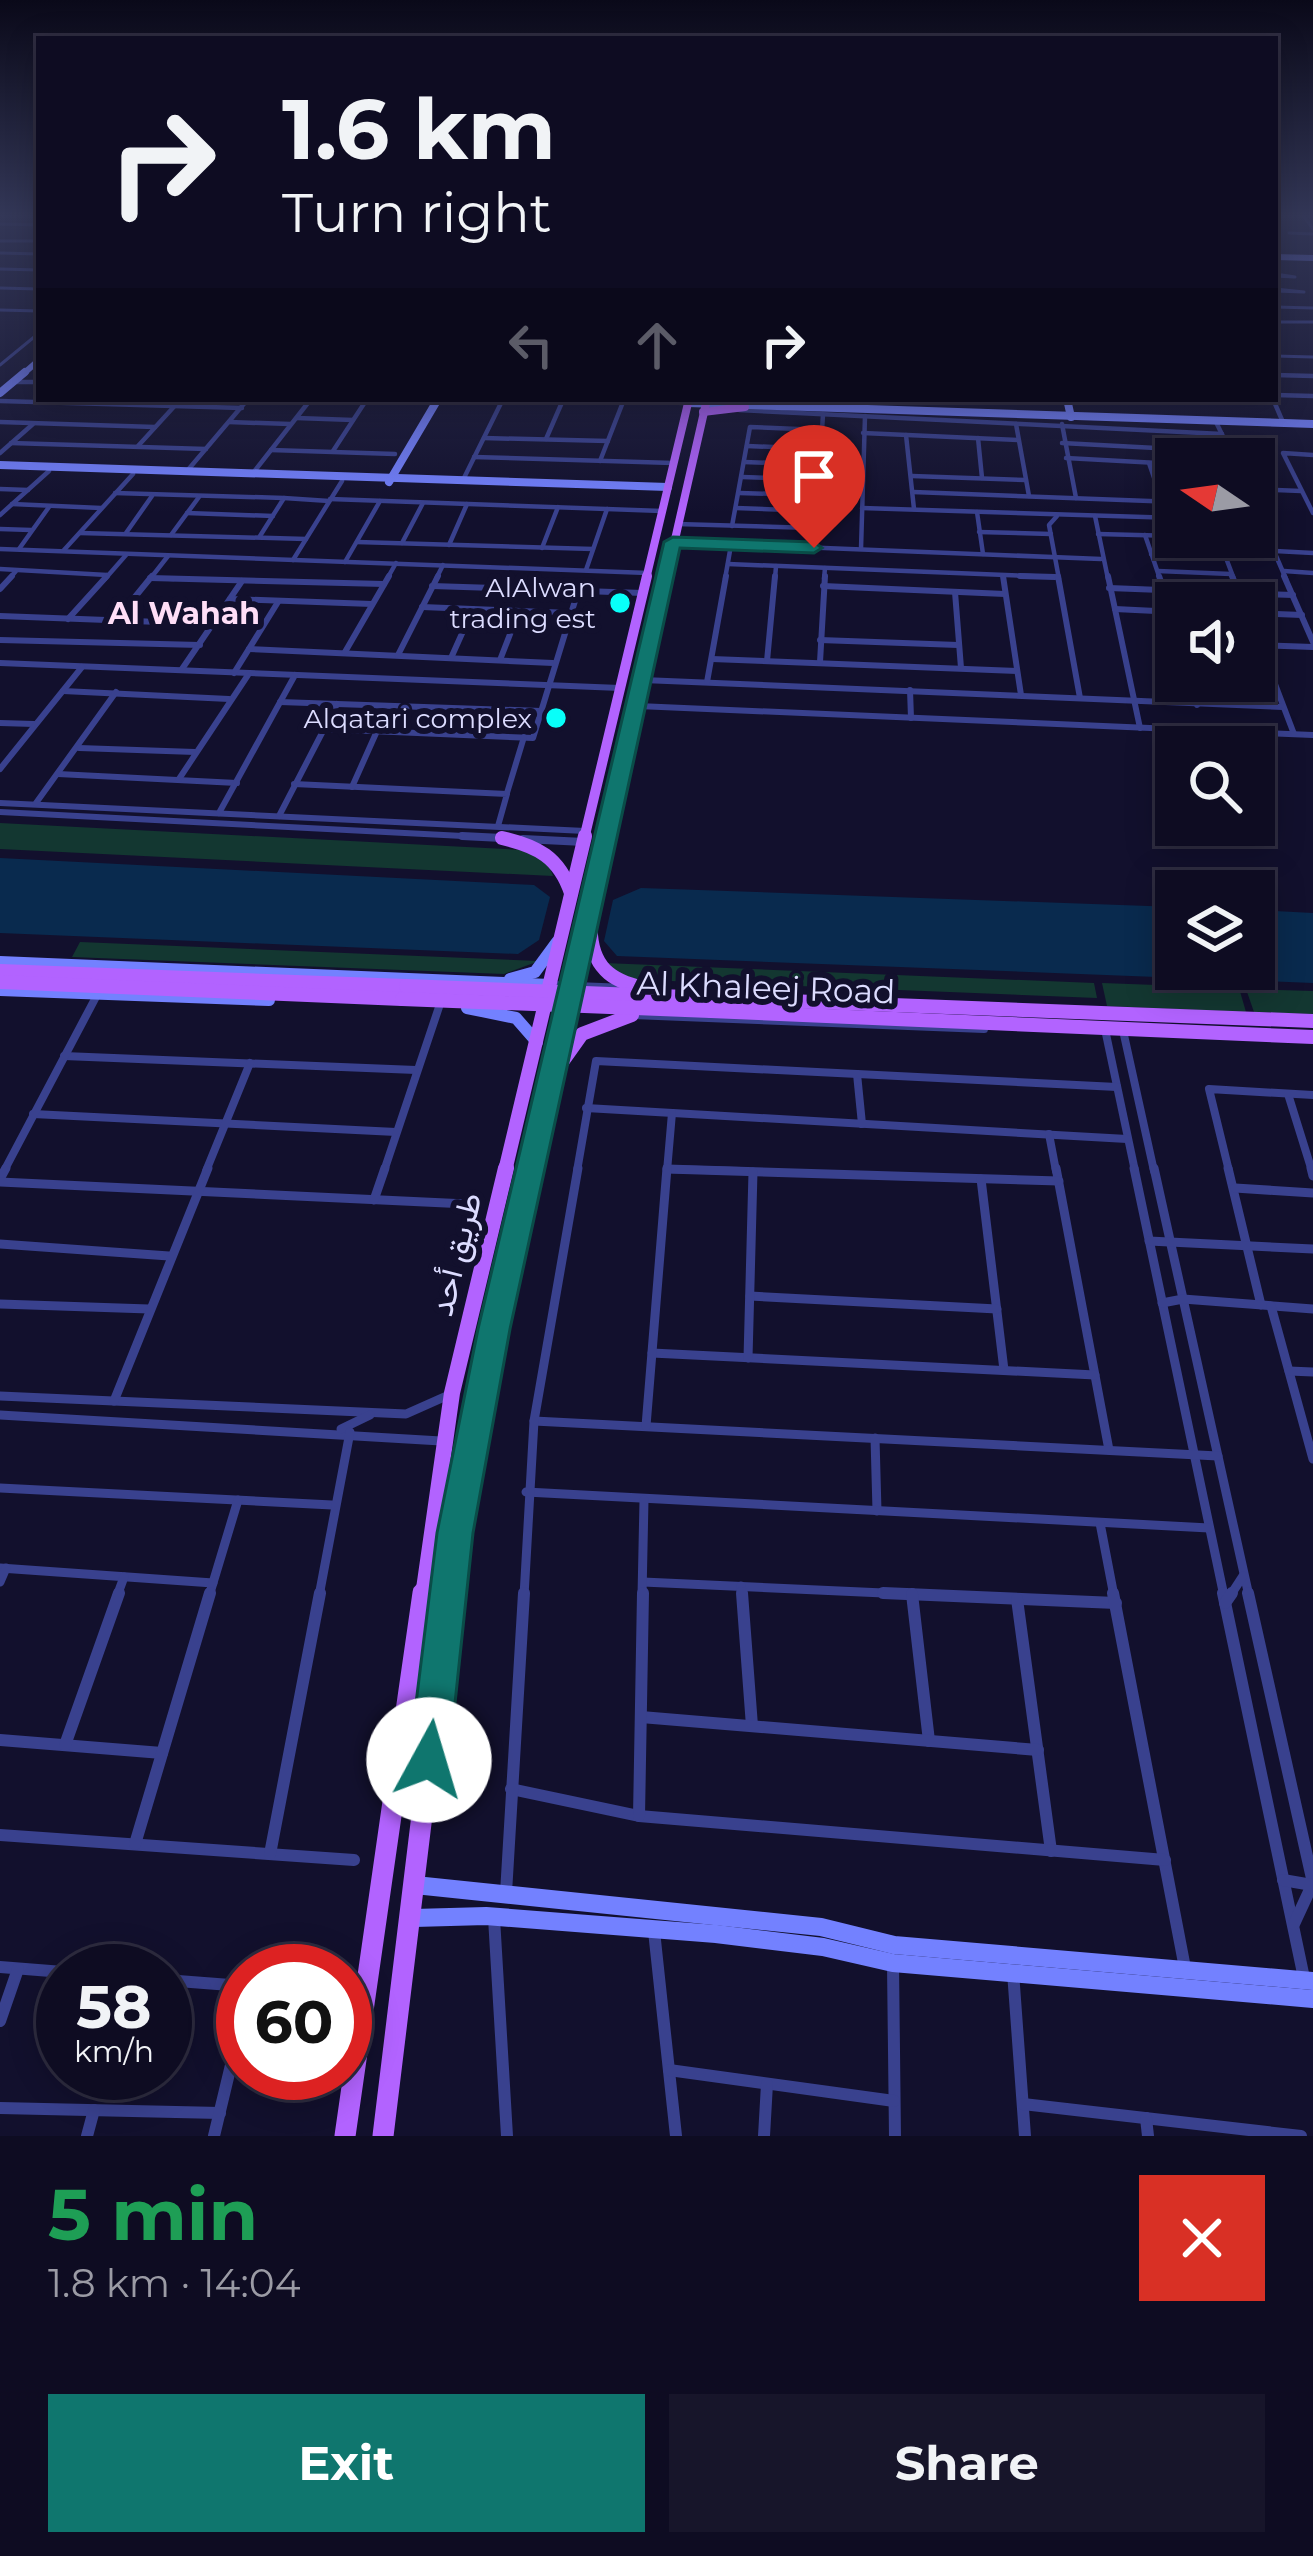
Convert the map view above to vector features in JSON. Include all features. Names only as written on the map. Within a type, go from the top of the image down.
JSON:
[{"type":"main road","points":[[702,404],[742,403]]},
{"type":"main road","name":"طريق أحد","points":[[372,1947],[452,1394],[667,489],[702,404]]},
{"type":"main road","name":"طريق أحد","points":[[383,2136],[414,1918],[455,1533],[494,1329],[702,404]]},
{"type":"main road","points":[[500,832],[555,858],[571,896]]},
{"type":"main road","points":[[586,926],[596,964],[604,974],[649,989]]},
{"type":"main road","name":"Al Khaleej Road","points":[[2,975],[99,990],[404,992]]},
{"type":"main road","name":"Al Khaleej Road","points":[[2,975],[1313,1037]]},
{"type":"main road","name":"Al Khaleej Road","points":[[711,1005],[1313,1021]]},
{"type":"main road","points":[[553,1073],[582,1034],[624,1014]]},
{"type":"main road","name":"طريق أحد","points":[[345,2136],[350,2100]]},
{"type":"street","points":[[1278,322],[1313,322]]},
{"type":"street","points":[[1,363],[36,334]]},
{"type":"street","points":[[1278,356],[1313,359]]},
{"type":"street","points":[[0,393],[36,359]]},
{"type":"street","points":[[0,393],[36,359]]},
{"type":"street","points":[[1278,375],[1313,378]]},
{"type":"street","points":[[14,382],[36,382]]},
{"type":"street","points":[[0,393],[36,395]]},
{"type":"street","points":[[1278,397],[1312,397]]},
{"type":"street","points":[[128,402],[242,408]]},
{"type":"street","points":[[137,447],[178,402]]},
{"type":"street","points":[[187,471],[246,402]]},
{"type":"street","points":[[254,473],[309,402]]},
{"type":"street","points":[[332,452],[365,402]]},
{"type":"street","points":[[385,480],[426,402]]},
{"type":"street","points":[[385,480],[436,402]]},
{"type":"street","points":[[463,480],[501,402]]},
{"type":"street","points":[[546,439],[562,402]]},
{"type":"street","points":[[600,461],[623,402],[894,404],[1222,434]]},
{"type":"street","points":[[1063,402],[1066,420],[1062,442],[1076,498]]},
{"type":"street","points":[[1276,402],[1282,420]]},
{"type":"street","points":[[742,403],[1066,420],[1313,423]]},
{"type":"street","points":[[702,404],[820,406],[865,416],[1016,424],[1106,418],[1313,423]]},
{"type":"street","points":[[820,406],[820,464]]},
{"type":"street","points":[[862,549],[865,416]]},
{"type":"street","points":[[229,422],[353,420]]},
{"type":"street","points":[[0,422],[155,428]]},
{"type":"street","points":[[1216,422],[1224,438]]},
{"type":"street","points":[[0,453],[33,424]]},
{"type":"street","points":[[1016,424],[1029,496]]},
{"type":"street","points":[[732,526],[751,428],[822,430]]},
{"type":"street","points":[[863,433],[1018,440]]},
{"type":"street","points":[[906,435],[914,509]]},
{"type":"street","points":[[484,437],[608,441]]},
{"type":"street","points":[[978,438],[982,478]]},
{"type":"street","points":[[1062,442],[1155,447]]},
{"type":"street","points":[[10,443],[206,449]]},
{"type":"street","points":[[747,446],[821,449]]},
{"type":"street","points":[[271,450],[395,454]]},
{"type":"street","points":[[1313,454],[1283,453],[1313,513]]},
{"type":"street","points":[[474,457],[674,464]]},
{"type":"street","points":[[1066,458],[1155,462]]},
{"type":"street","points":[[744,462],[862,466]]},
{"type":"street","points":[[1148,462],[1155,482]]},
{"type":"street","points":[[0,467],[667,489]]},
{"type":"street","points":[[0,467],[667,489]]},
{"type":"street","points":[[0,515],[49,472]]},
{"type":"street","points":[[63,551],[133,474]]},
{"type":"street","points":[[912,476],[1026,480]]},
{"type":"street","points":[[742,477],[862,482]]},
{"type":"street","points":[[814,548],[818,480]]},
{"type":"street","points":[[293,560],[342,481]]},
{"type":"street","points":[[0,489],[28,490]]},
{"type":"street","points":[[1275,490],[1302,491]]},
{"type":"street","points":[[913,492],[1155,501]]},
{"type":"street","points":[[739,493],[817,495]]},
{"type":"street","points":[[115,494],[662,511]]},
{"type":"street","points":[[125,534],[153,494]]},
{"type":"street","points":[[171,535],[200,496]]},
{"type":"street","points":[[1060,497],[1061,515]]},
{"type":"street","points":[[259,538],[284,498]]},
{"type":"street","points":[[345,562],[380,501]]},
{"type":"street","points":[[402,543],[423,502]]},
{"type":"street","points":[[13,504],[102,508]]},
{"type":"street","points":[[449,544],[467,504]]},
{"type":"street","points":[[18,550],[50,506]]},
{"type":"street","points":[[542,548],[558,507]]},
{"type":"street","points":[[736,508],[815,512]]},
{"type":"street","points":[[862,508],[1155,517]]},
{"type":"street","points":[[586,570],[607,509]]},
{"type":"street","points":[[976,512],[982,554]]},
{"type":"street","points":[[187,513],[273,516]]},
{"type":"street","points":[[1061,515],[1049,525],[1080,698]]},
{"type":"street","points":[[1095,516],[1141,728]]},
{"type":"street","points":[[677,524],[813,528]]},
{"type":"street","points":[[0,529],[31,530]]},
{"type":"street","points":[[980,532],[1052,534]]},
{"type":"street","points":[[80,533],[306,539]]},
{"type":"street","points":[[1098,534],[1155,535]]},
{"type":"street","points":[[1145,535],[1161,582]]},
{"type":"street","points":[[356,542],[593,549]]},
{"type":"street","points":[[673,542],[1101,559]]},
{"type":"street","points":[[707,682],[731,545]]},
{"type":"street","points":[[0,549],[648,573]]},
{"type":"street","points":[[1275,645],[1313,645],[1275,550],[1313,553]]},
{"type":"street","points":[[68,619],[127,554]]},
{"type":"street","points":[[1151,554],[1155,554]]},
{"type":"street","points":[[115,621],[169,555]]},
{"type":"street","points":[[1225,558],[1234,582]]},
{"type":"street","points":[[345,652],[396,563]]},
{"type":"street","points":[[728,564],[1055,577]]},
{"type":"street","points":[[398,656],[443,565]]},
{"type":"street","points":[[767,661],[776,566]]},
{"type":"street","points":[[820,662],[825,568]]},
{"type":"street","points":[[0,569],[107,575]]},
{"type":"street","points":[[0,589],[17,570]]},
{"type":"street","points":[[1158,571],[1231,574]]},
{"type":"street","points":[[1283,571],[1313,573]]},
{"type":"street","points":[[1003,574],[1021,695]]},
{"type":"street","points":[[151,578],[384,584]]},
{"type":"street","points":[[181,671],[242,581]]},
{"type":"street","points":[[432,586],[643,593]]},
{"type":"street","points":[[823,586],[1005,594]]},
{"type":"street","points":[[1109,588],[1155,590]]},
{"type":"street","points":[[324,728],[532,738],[578,591]]},
{"type":"street","points":[[955,592],[961,668]]},
{"type":"street","points":[[1275,594],[1293,595]]},
{"type":"street","points":[[230,598],[372,604]]},
{"type":"street","points":[[234,673],[278,601]]},
{"type":"street","points":[[422,607],[571,613]]},
{"type":"street","points":[[451,658],[473,609]]},
{"type":"street","points":[[1115,610],[1155,611]]},
{"type":"street","points":[[500,660],[520,611]]},
{"type":"street","points":[[1275,614],[1302,615]]},
{"type":"street","points":[[0,616],[213,624]]},
{"type":"street","points":[[0,640],[200,645]]},
{"type":"street","points":[[820,640],[958,645]]},
{"type":"street","points":[[249,649],[554,663]]},
{"type":"street","points":[[712,658],[1017,671]]},
{"type":"street","points":[[0,663],[620,688]]},
{"type":"street","points":[[1,766],[82,667]]},
{"type":"street","points":[[178,779],[249,674]]},
{"type":"street","points":[[219,814],[295,675]]},
{"type":"street","points":[[641,680],[1283,706]]},
{"type":"street","points":[[1275,685],[1294,734]]},
{"type":"street","points":[[910,690],[911,718]]},
{"type":"street","points":[[62,691],[229,699]]},
{"type":"street","points":[[35,805],[116,692]]},
{"type":"street","points":[[280,702],[541,711]]},
{"type":"street","points":[[279,816],[337,704]]},
{"type":"street","points":[[636,706],[1313,735]]},
{"type":"street","points":[[955,719],[967,724]]},
{"type":"street","points":[[0,723],[36,724]]},
{"type":"street","points":[[1088,725],[1101,730]]},
{"type":"street","points":[[352,787],[377,731]]},
{"type":"street","points":[[500,832],[524,737]]},
{"type":"street","points":[[77,748],[195,752]]},
{"type":"street","points":[[58,773],[237,783]]},
{"type":"street","points":[[294,784],[507,794]]},
{"type":"street","points":[[0,803],[585,837]]},
{"type":"street","points":[[0,812],[500,832]]},
{"type":"street","points":[[482,982],[535,972],[562,937]]},
{"type":"street","points":[[2,975],[43,964],[1058,1005],[1102,1013]]},
{"type":"street","points":[[484,1008],[512,1005],[524,997],[518,987],[498,983]]},
{"type":"street","points":[[624,1014],[590,1008],[585,1000],[592,990],[628,988]]},
{"type":"street","points":[[99,990],[1124,1035],[1243,1034]]},
{"type":"street","points":[[99,990],[137,996],[178,993]]},
{"type":"street","points":[[99,990],[0,1180],[467,1204]]},
{"type":"street","points":[[137,996],[152,993]]},
{"type":"street","points":[[374,1200],[439,1007]]},
{"type":"street","points":[[466,1008],[515,1016],[528,1024],[537,1042]]},
{"type":"street","points":[[1106,1034],[1310,1990]]},
{"type":"street","points":[[1124,1035],[1312,1876]]},
{"type":"street","points":[[64,1056],[416,1070]]},
{"type":"street","points":[[506,1894],[533,1421],[596,1060],[1117,1087]]},
{"type":"street","points":[[114,1401],[250,1064]]},
{"type":"street","points":[[857,1074],[862,1124]]},
{"type":"street","points":[[1313,1095],[1209,1089],[1266,1306],[1313,1459]]},
{"type":"street","points":[[1288,1094],[1308,1141],[1313,1176]]},
{"type":"street","points":[[586,1108],[1127,1139]]},
{"type":"street","points":[[646,1426],[672,1113]]},
{"type":"street","points":[[34,1114],[396,1132]]},
{"type":"street","points":[[1049,1135],[1109,1450]]},
{"type":"street","points":[[667,1169],[1058,1181]]},
{"type":"street","points":[[748,1358],[753,1172]]},
{"type":"street","points":[[981,1179],[1004,1370]]},
{"type":"street","points":[[1235,1188],[1313,1193]]},
{"type":"street","points":[[1149,1241],[1313,1250]]},
{"type":"street","points":[[0,1244],[169,1256]]},
{"type":"street","points":[[749,1296],[997,1309]]},
{"type":"street","points":[[1162,1303],[1183,1299],[1313,1309]]},
{"type":"street","points":[[0,1304],[149,1309]]},
{"type":"street","points":[[652,1353],[1095,1375]]},
{"type":"street","points":[[1289,1371],[1313,1372]]},
{"type":"street","points":[[0,1396],[403,1414],[452,1394]]},
{"type":"street","points":[[334,1431],[371,1414]]},
{"type":"street","points":[[392,1434],[403,1414]]},
{"type":"street","points":[[0,1415],[392,1434],[445,1442]]},
{"type":"street","points":[[533,1421],[1218,1456]]},
{"type":"street","points":[[270,1854],[332,1505],[350,1432]]},
{"type":"street","points":[[875,1438],[877,1511]]},
{"type":"street","points":[[0,1487],[332,1505]]},
{"type":"street","points":[[526,1492],[1209,1528]]},
{"type":"street","points":[[135,1844],[238,1500]]},
{"type":"street","points":[[639,1816],[644,1500]]},
{"type":"street","points":[[1100,1522],[1185,1969]]},
{"type":"street","points":[[0,1582],[3,1568],[213,1583]]},
{"type":"street","points":[[1225,1603],[1244,1574]]},
{"type":"street","points":[[65,1745],[124,1576]]},
{"type":"street","points":[[643,1582],[1116,1604]]},
{"type":"street","points":[[741,1586],[752,1726]]},
{"type":"street","points":[[911,1594],[928,1741]]},
{"type":"street","points":[[1018,1599],[1051,1851]]},
{"type":"street","points":[[641,1717],[1038,1750]]},
{"type":"street","points":[[0,1740],[162,1753]]},
{"type":"street","points":[[511,1789],[639,1816],[1165,1860]]},
{"type":"street","points":[[1,1838],[354,1860]]},
{"type":"street","points":[[1283,1880],[1312,1885],[1293,1926]]},
{"type":"street","points":[[415,1885],[821,1927],[894,1945],[1185,1969],[1310,1990]]},
{"type":"street","points":[[414,1918],[494,1917],[841,1948],[893,1963],[1310,1990]]},
{"type":"street","points":[[494,1917],[507,2136]]},
{"type":"street","points":[[653,1930],[676,2136]]},
{"type":"street","points":[[893,1963],[895,2136]]},
{"type":"street","points":[[0,1967],[36,1970]]},
{"type":"street","points":[[0,2021],[17,1969]]},
{"type":"street","points":[[1013,1971],[1025,2136]]},
{"type":"street","points":[[669,2070],[894,2101]]},
{"type":"street","points":[[764,2136],[767,2084]]},
{"type":"street","points":[[214,2136],[223,2100]]},
{"type":"street","points":[[1023,2104],[1301,2136]]},
{"type":"street","points":[[0,2108],[220,2113]]},
{"type":"street","points":[[87,2136],[94,2110]]},
{"type":"street","points":[[1146,2118],[1148,2136]]},
{"type":"green space","points":[[0,823],[525,850],[548,863],[553,876],[0,849]]},
{"type":"green space","points":[[80,942],[539,961],[504,974],[72,957]]},
{"type":"green space","points":[[604,963],[1094,983],[1097,998],[622,979]]},
{"type":"green space","points":[[1102,983],[1155,985],[1155,990],[1240,990],[1246,1012],[1107,1006]]},
{"type":"green space","points":[[1246,990],[1313,991],[1313,1014],[1254,1012]]},
{"type":"water","points":[[0,858],[534,885],[550,897],[539,940],[518,954],[0,933]]},
{"type":"water","points":[[641,888],[1155,906],[1155,977],[617,956],[604,941],[613,900]]},
{"type":"water","points":[[1275,911],[1313,913],[1313,983],[1275,982]]},
{"type":"place","name":"AlAlwan trading est","points":[[620,603]]},
{"type":"place","name":"Alqatari complex","points":[[556,718]]},
{"type":"district","name":"Al Wahah","points":[[184,613]]},
{"type":"route","points":[[429,1760],[455,1533],[494,1329],[673,542],[814,548]]}]
